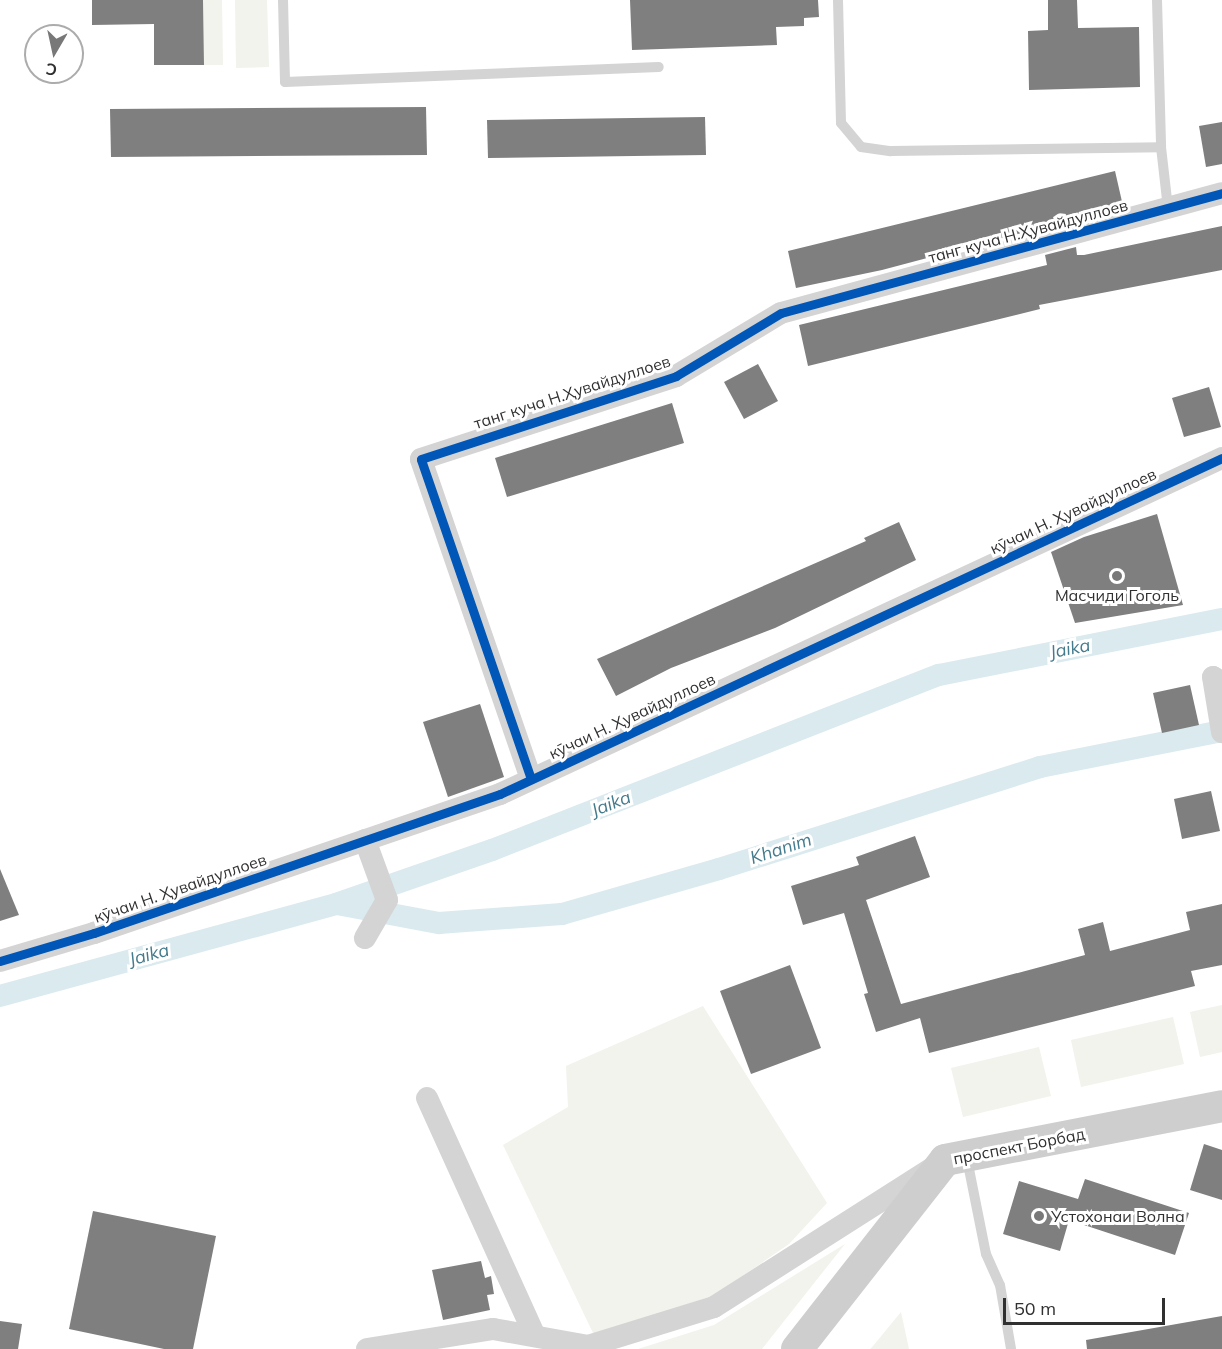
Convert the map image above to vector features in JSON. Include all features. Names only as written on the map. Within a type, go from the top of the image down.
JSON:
[{"type":"street","name":"танг куча Н.Ҳувайдуллоев","points":[[531,779],[421,459],[676,376],[781,313],[1222,193]]},
{"type":"street","name":"кӯчаи Н. Ҳувайдуллоев","points":[[0,961],[94,933],[365,840],[531,779],[1222,458]]},
{"type":"street","points":[[1220,693],[1222,732]]},
{"type":"street","points":[[365,840],[387,900],[365,938]]},
{"type":"street","points":[[427,1098],[536,1336]]},
{"type":"street","name":"проспект Борбад","points":[[797,1349],[955,1158],[1222,1106]]},
{"type":"street","points":[[367,1349],[493,1329],[588,1346],[714,1307],[955,1158]]},
{"type":"lane","points":[[283,0],[285,82],[659,67]]},
{"type":"lane","points":[[838,0],[842,123],[861,147],[891,151],[1161,147]]},
{"type":"lane","points":[[1158,0],[1161,147],[1168,208]]},
{"type":"lane","points":[[955,1158],[986,1254],[1000,1285],[1011,1349]]},
{"type":"shaded area","points":[[203,0],[222,0],[223,65],[204,65]]},
{"type":"shaded area","points":[[235,0],[267,0],[269,67],[236,68]]},
{"type":"shaded area","points":[[1222,1005],[1222,1052],[1200,1057],[1190,1012]]},
{"type":"shaded area","points":[[703,1006],[827,1203],[789,1244],[715,1295],[594,1335],[503,1145],[568,1107],[566,1066]]},
{"type":"shaded area","points":[[1173,1017],[1184,1064],[1081,1087],[1071,1040]]},
{"type":"shaded area","points":[[1039,1047],[1051,1096],[963,1117],[951,1068]]},
{"type":"shaded area","points":[[845,1244],[762,1349],[638,1349],[714,1325]]},
{"type":"shaded area","points":[[901,1312],[909,1349],[870,1349],[873,1346]]},
{"type":"building","points":[[92,0],[203,0],[204,65],[154,65],[154,24],[92,25]]},
{"type":"building","points":[[630,0],[818,0],[819,17],[804,18],[804,26],[776,27],[777,45],[632,50]]},
{"type":"building","points":[[1048,0],[1077,0],[1078,28],[1139,27],[1140,87],[1029,90],[1028,31],[1048,30]]},
{"type":"building","points":[[426,107],[427,155],[111,157],[110,109]]},
{"type":"building","points":[[705,117],[706,155],[488,158],[487,120]]},
{"type":"building","points":[[1222,122],[1222,164],[1206,167],[1199,126]]},
{"type":"building","points":[[1115,171],[1123,206],[882,270],[796,288],[788,251]]},
{"type":"building","points":[[1222,226],[1222,270],[1039,305],[1040,309],[808,366],[799,325],[1047,265],[1045,255],[1076,247],[1077,255],[1084,255]]},
{"type":"building","points":[[758,364],[778,401],[744,419],[724,382]]},
{"type":"building","points":[[1209,387],[1221,427],[1184,437],[1172,398]]},
{"type":"building","points":[[672,403],[684,443],[507,497],[495,458]]},
{"type":"building","name":"Масчиди Гоголь","points":[[1157,514],[1183,605],[1075,623],[1051,552],[1084,537]]},
{"type":"building","points":[[899,522],[916,560],[775,628],[671,668],[616,696],[597,659],[866,541],[864,538]]},
{"type":"building","points":[[1190,685],[1199,725],[1162,733],[1153,693]]},
{"type":"building","points":[[480,704],[504,777],[448,797],[423,722]]},
{"type":"building","points":[[1211,791],[1220,831],[1182,839],[1174,799]]},
{"type":"building","points":[[915,836],[930,877],[866,900],[901,1004],[1085,955],[1078,929],[1103,922],[1110,951],[1190,930],[1186,912],[1222,904],[1222,965],[1191,971],[1195,986],[929,1053],[920,1018],[876,1032],[864,994],[868,993],[844,913],[803,925],[791,886],[859,865],[856,857]]},
{"type":"building","points":[[0,869],[19,915],[0,921]]},
{"type":"building","points":[[790,965],[821,1048],[751,1074],[720,991]]},
{"type":"building","points":[[1204,1144],[1222,1150],[1222,1200],[1190,1190]]},
{"type":"building","points":[[1085,1179],[1189,1213],[1175,1255],[1069,1220],[1060,1251],[1003,1234],[1019,1181],[1078,1199]]},
{"type":"building","points":[[93,1211],[216,1236],[193,1349],[164,1349],[69,1329]]},
{"type":"building","points":[[481,1261],[485,1278],[491,1276],[494,1294],[487,1295],[490,1310],[443,1320],[432,1270]]},
{"type":"building","points":[[1222,1316],[1222,1349],[1087,1349],[1086,1340]]},
{"type":"building","points":[[0,1321],[22,1324],[18,1349],[0,1349]]},
{"type":"waterway","name":"Jaika","points":[[0,996],[336,904],[492,850],[939,675],[1222,619]]},
{"type":"waterway","name":"Khanim","points":[[337,904],[439,923],[562,914],[719,869],[1040,767],[1222,731]]},
{"type":"cycle path","points":[[531,779],[421,459],[676,376],[781,313],[1222,193]]},
{"type":"cycle path","points":[[0,961],[94,933],[500,794],[1222,458]]},
{"type":"place","name":"Масчиди Гоголь","points":[[1117,576]]},
{"type":"place","name":"Устохонаи Волна","points":[[1039,1216]]}]
